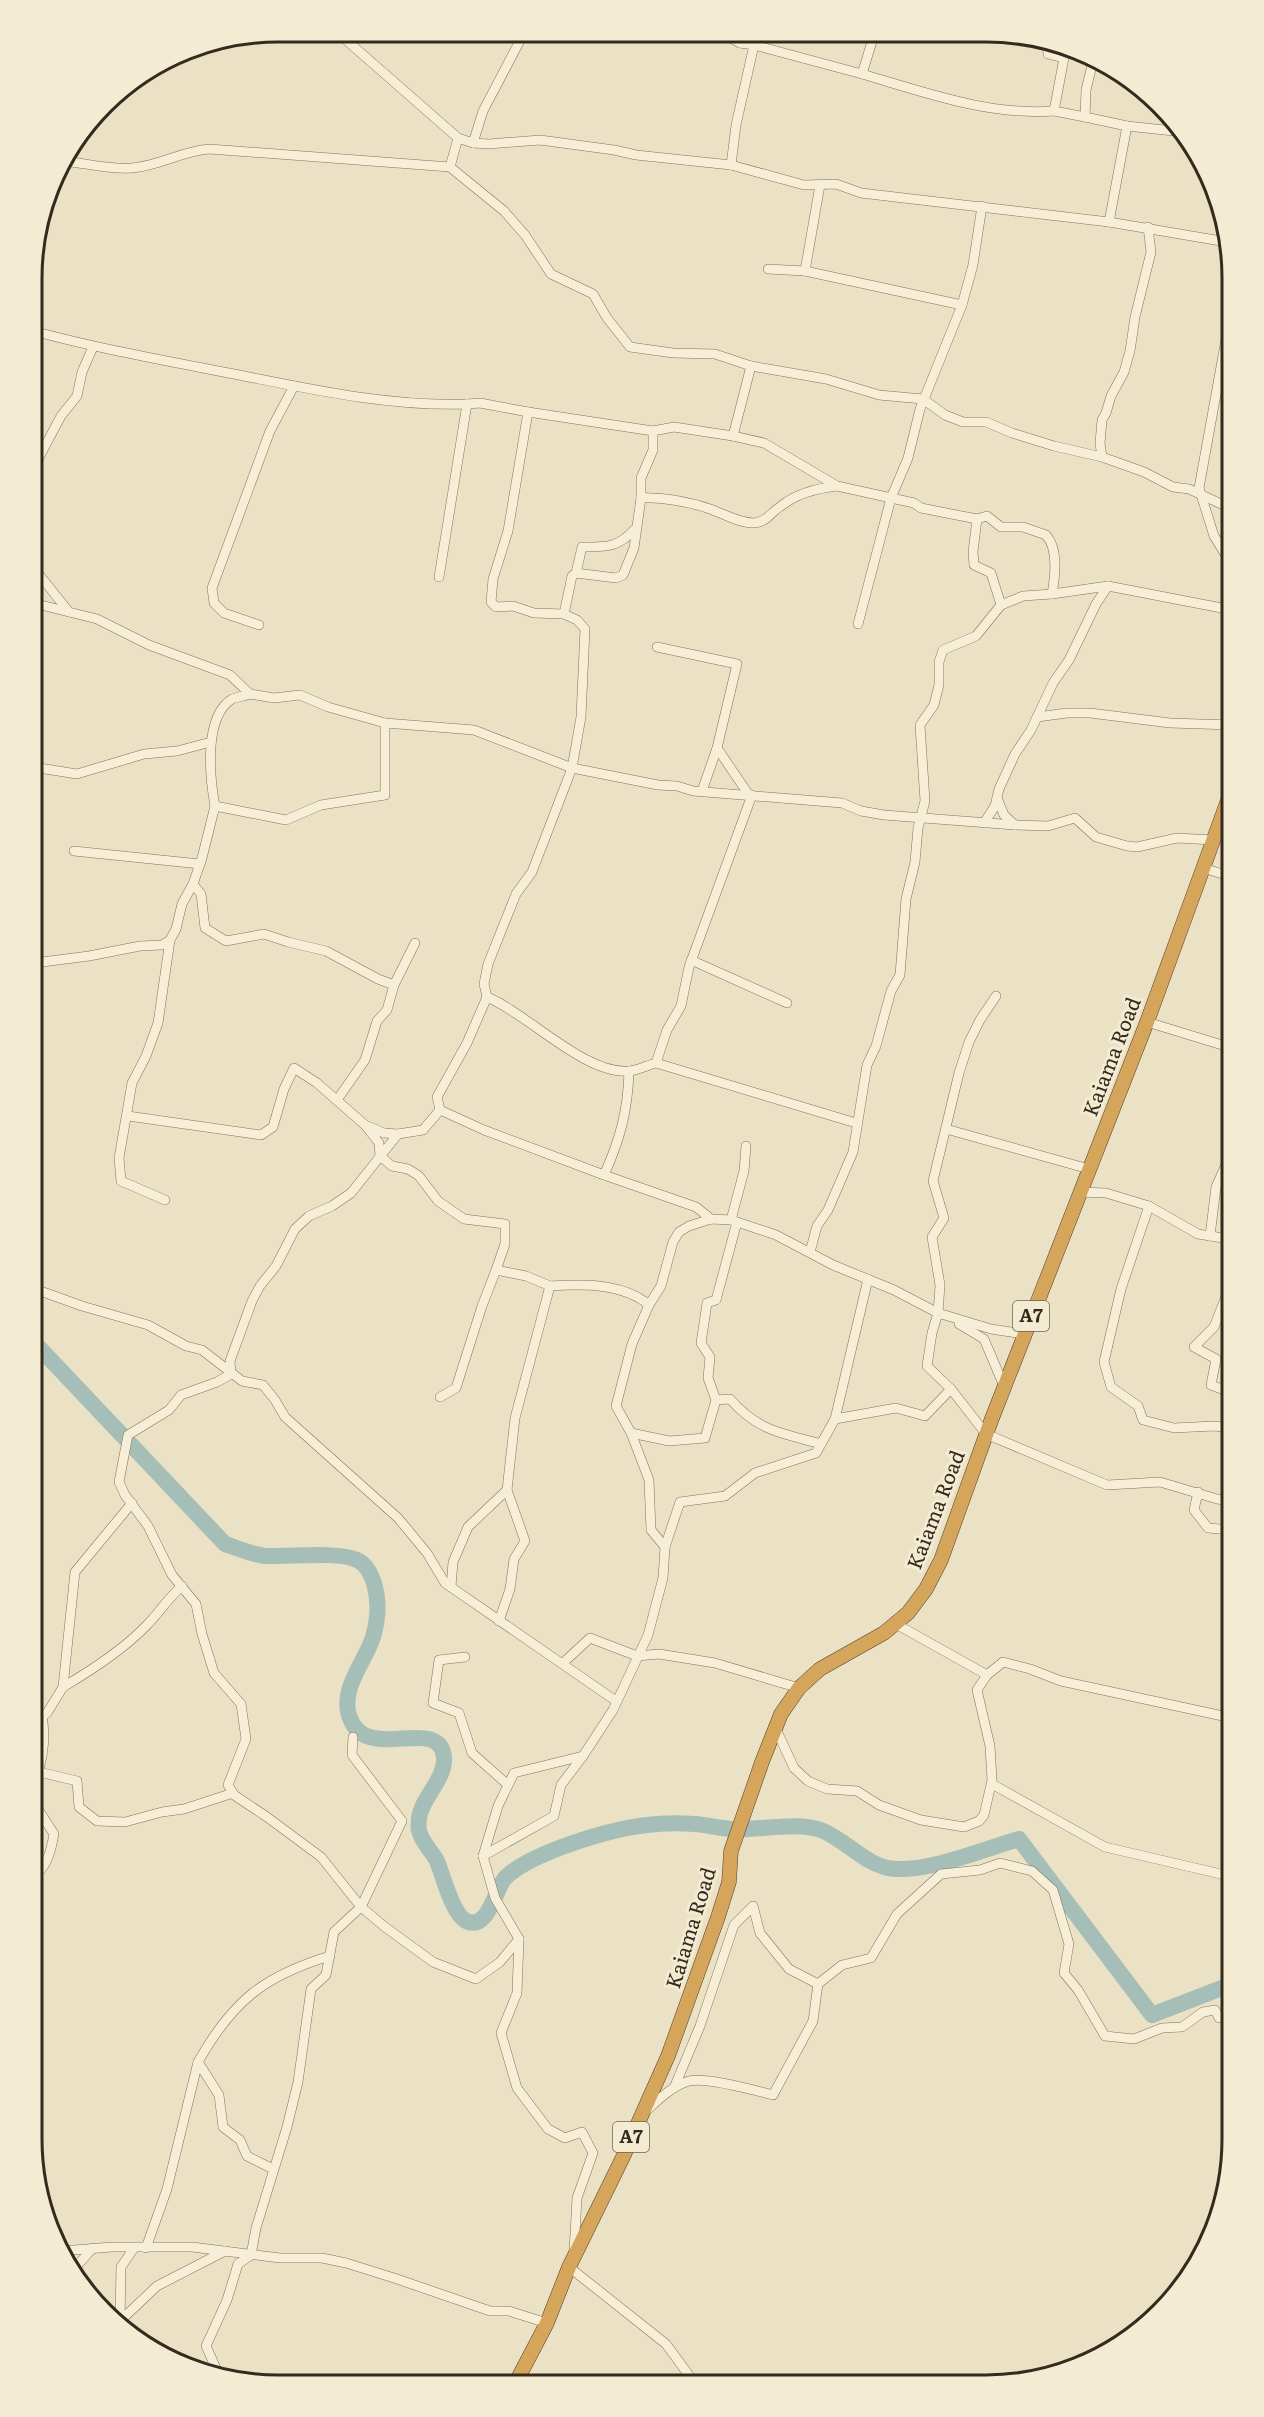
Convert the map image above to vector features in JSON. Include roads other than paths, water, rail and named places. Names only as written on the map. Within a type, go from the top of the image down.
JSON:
[{"type":"highway","name":"Kaiama Road","points":[[520,2375],[547,2323],[571,2262],[668,2056],[707,1952],[729,1882],[731,1851],[775,1727],[799,1688],[834,1660],[896,1624],[916,1603],[941,1560],[1004,1386],[1147,1022],[1222,816]]},
{"type":"street","points":[[348,42],[458,138],[473,143],[540,140],[636,155],[731,165],[804,185],[837,184],[861,193],[1148,227],[1219,240]]},
{"type":"street","points":[[473,143],[483,111],[519,42]]},
{"type":"street","points":[[748,42],[960,102],[1028,113],[1054,111],[1127,126],[1170,131]]},
{"type":"street","points":[[862,74],[872,42]]},
{"type":"street","points":[[731,165],[736,125],[754,45]]},
{"type":"street","points":[[1048,50],[1048,54],[1064,58],[1054,111]]},
{"type":"street","points":[[1085,117],[1086,90],[1092,67]]},
{"type":"street","points":[[1110,222],[1127,126]]},
{"type":"street","points":[[450,167],[458,138]]},
{"type":"street","points":[[73,162],[97,164],[113,169],[134,168],[196,150],[209,149],[450,167],[504,211],[525,235],[551,273],[593,294],[607,318],[630,347],[673,353],[715,354],[752,366],[826,379],[879,395],[923,399],[945,415],[963,422],[986,422],[1054,446],[1102,457],[1144,472],[1173,487],[1189,489],[1222,504]]},
{"type":"street","points":[[805,271],[820,185]]},
{"type":"street","points":[[858,624],[891,498],[908,458],[923,399],[941,361],[962,305],[973,265],[982,206]]},
{"type":"street","points":[[1102,457],[1100,442],[1102,420],[1111,396],[1124,372],[1151,252],[1148,227]]},
{"type":"street","points":[[768,268],[805,271],[962,305]]},
{"type":"street","points":[[42,334],[93,347],[294,386],[425,406],[480,404],[653,431],[674,428],[734,436],[764,443],[837,486]]},
{"type":"street","points":[[42,452],[61,416],[77,396],[82,372],[93,347]]},
{"type":"street","points":[[1222,364],[1200,481],[1201,495],[1214,536],[1222,549]]},
{"type":"street","points":[[734,436],[752,366]]},
{"type":"street","points":[[259,625],[224,613],[214,603],[212,588],[270,430],[294,386]]},
{"type":"street","points":[[439,577],[468,404]]},
{"type":"street","points":[[440,1110],[437,1097],[487,997],[484,984],[488,964],[516,894],[532,872],[572,768],[581,717],[585,628],[577,620],[564,614],[534,614],[513,606],[496,607],[491,602],[493,579],[508,531],[528,412]]},
{"type":"street","points":[[576,573],[616,578],[623,575],[634,548],[641,498],[641,478],[653,450],[653,431]]},
{"type":"street","points":[[641,498],[681,502],[708,508],[744,522],[757,523],[767,519],[780,506],[799,496],[825,487],[837,486],[914,503],[921,508],[977,519],[987,516],[1001,527],[1023,527],[1046,535],[1053,546],[1055,565],[1052,594]]},
{"type":"street","points":[[977,519],[973,552],[974,565],[991,573],[1001,605]]},
{"type":"street","points":[[564,614],[582,547],[616,545],[625,541],[635,528]]},
{"type":"street","points":[[42,578],[69,612]]},
{"type":"street","points":[[984,823],[991,814],[1003,779],[1053,683],[1069,660],[1096,604],[1108,586]]},
{"type":"street","points":[[810,1252],[817,1226],[828,1210],[853,1152],[867,1065],[876,1046],[891,991],[900,975],[906,900],[925,801],[920,725],[934,705],[939,684],[939,662],[943,650],[976,636],[1001,605],[1023,596],[1108,586],[1222,608]]},
{"type":"street","points":[[42,605],[97,619],[149,645],[230,675],[250,694]]},
{"type":"street","points":[[657,647],[737,664],[717,748],[702,791]]},
{"type":"street","points":[[165,1200],[121,1181],[119,1158],[132,1083],[146,1056],[158,1023],[170,940],[176,929],[182,904],[193,884],[200,864],[215,807],[210,779],[211,742],[217,718],[231,700],[250,694],[274,698],[300,695],[328,707],[386,723],[474,730],[572,768],[658,785],[670,784],[702,791],[842,803],[873,813],[984,823],[1048,826],[1075,818],[1096,837],[1137,847],[1177,838],[1213,840]]},
{"type":"street","points":[[1037,717],[1090,713],[1170,723],[1222,725]]},
{"type":"street","points":[[215,807],[286,820],[321,805],[385,795],[386,723]]},
{"type":"street","points":[[42,768],[77,774],[144,754],[177,750],[211,742]]},
{"type":"street","points":[[717,748],[751,795]]},
{"type":"street","points":[[656,1062],[667,1030],[681,1006],[691,960],[751,795]]},
{"type":"street","points":[[997,798],[1004,815],[1015,825]]},
{"type":"street","points":[[74,851],[200,864]]},
{"type":"street","points":[[1203,868],[1222,874]]},
{"type":"street","points":[[193,884],[201,894],[205,928],[225,941],[264,934],[326,951],[394,985]]},
{"type":"street","points":[[42,962],[90,956],[140,946],[162,945],[170,940]]},
{"type":"street","points":[[337,1100],[364,1060],[377,1021],[387,1010],[394,985],[415,943]]},
{"type":"street","points":[[691,960],[787,1003]]},
{"type":"street","points":[[996,996],[969,1042],[959,1073],[933,1182],[944,1218],[932,1237],[940,1285],[938,1313],[932,1333],[927,1366],[951,1389],[986,1434],[1107,1485],[1160,1482],[1222,1500]]},
{"type":"street","points":[[487,997],[500,1003],[566,1048],[608,1069],[629,1071],[656,1062],[856,1123]]},
{"type":"street","points":[[1147,1022],[1222,1045]]},
{"type":"street","points":[[128,1116],[261,1135],[273,1126],[284,1089],[294,1068],[317,1083],[365,1125],[379,1143],[380,1156],[392,1166],[408,1169],[419,1176],[438,1201],[464,1219],[505,1224],[505,1244],[456,1388],[440,1397]]},
{"type":"street","points":[[604,1175],[618,1145],[628,1099],[629,1071]]},
{"type":"street","points":[[365,1125],[384,1133],[398,1134],[423,1130],[440,1110]]},
{"type":"street","points":[[440,1110],[484,1130],[696,1207],[711,1219]]},
{"type":"street","points":[[946,1129],[1089,1169]]},
{"type":"street","points":[[231,1374],[230,1361],[252,1301],[260,1286],[276,1266],[295,1229],[309,1216],[332,1206],[351,1193],[398,1134]]},
{"type":"street","points":[[631,1433],[669,1441],[705,1438],[716,1400],[708,1378],[710,1357],[701,1343],[707,1303],[716,1300],[744,1171],[746,1146]]},
{"type":"street","points":[[1210,1236],[1216,1187],[1222,1174]]},
{"type":"street","points":[[1079,1192],[1106,1193],[1149,1206],[1198,1234],[1222,1238]]},
{"type":"street","points":[[1149,1206],[1121,1289],[1104,1362],[1111,1387],[1138,1406],[1143,1420],[1174,1428],[1222,1427]]},
{"type":"street","points":[[665,1546],[651,1530],[649,1480],[631,1433],[616,1406],[630,1350],[649,1305],[661,1286],[673,1242],[679,1232],[689,1226],[711,1219],[734,1221],[776,1235],[833,1265],[894,1290],[984,1339],[1004,1386]]},
{"type":"street","points":[[496,1270],[526,1276],[550,1286],[605,1287],[637,1294],[649,1305]]},
{"type":"street","points":[[483,1856],[554,1816],[561,1785],[583,1756],[616,1701],[648,1635],[663,1578],[665,1546],[680,1502],[725,1496],[755,1473],[816,1452],[835,1419],[868,1279]]},
{"type":"street","points":[[499,1621],[510,1590],[514,1559],[525,1541],[507,1490],[515,1418],[550,1286]]},
{"type":"street","points":[[42,1292],[148,1325],[186,1346],[202,1350],[217,1359],[231,1374],[242,1381],[263,1385],[285,1417],[398,1518],[427,1553],[445,1583],[616,1701]]},
{"type":"street","points":[[1222,1307],[1214,1327],[1194,1347],[1216,1359],[1211,1385],[1222,1389]]},
{"type":"street","points":[[938,1313],[991,1329],[1024,1334]]},
{"type":"street","points":[[231,1374],[217,1382],[181,1395],[169,1410],[128,1435],[119,1482],[148,1526],[172,1575],[196,1604],[214,1673],[241,1704],[246,1739],[228,1785],[233,1793],[321,1857],[361,1907],[433,1962],[476,1978],[500,1962],[519,1939]]},
{"type":"street","points":[[835,1419],[896,1408],[925,1416],[951,1389]]},
{"type":"street","points":[[716,1400],[730,1399],[743,1414],[764,1429],[821,1444]]},
{"type":"street","points":[[451,1587],[453,1562],[468,1527],[507,1490]]},
{"type":"street","points":[[1198,1492],[1194,1510],[1208,1527],[1222,1529]]},
{"type":"street","points":[[63,1687],[75,1572],[132,1503]]},
{"type":"street","points":[[42,1756],[46,1734],[42,1716],[63,1687],[131,1641],[182,1586]]},
{"type":"street","points":[[896,1624],[987,1675]]},
{"type":"street","points":[[563,1663],[590,1638],[637,1656],[659,1654],[715,1663],[799,1688]]},
{"type":"street","points":[[465,1658],[439,1660],[433,1703],[459,1713],[472,1753],[508,1785]]},
{"type":"street","points":[[775,1727],[794,1767],[808,1780],[827,1789],[857,1791],[879,1805],[934,1823],[964,1827],[979,1821],[987,1808],[992,1784],[990,1746],[977,1690],[987,1675],[1003,1662],[1061,1681],[1222,1716]]},
{"type":"street","points":[[215,2366],[206,2346],[227,2300],[238,2264],[251,2255],[256,2228],[287,2127],[298,2082],[311,1989],[326,1975],[334,1932],[361,1907],[402,1821],[352,1755],[353,1737]]},
{"type":"street","points":[[583,1756],[513,1773],[498,1806],[483,1856],[495,1898],[519,1939],[517,1993],[501,2033],[517,2088],[548,2129],[565,2138],[582,2132],[593,2153],[577,2198],[571,2262],[666,2344],[689,2375]]},
{"type":"street","points":[[42,1773],[76,1781],[79,1807],[97,1821],[125,1822],[162,1812],[184,1809],[233,1793]]},
{"type":"street","points":[[992,1784],[1106,1847],[1222,1874]]},
{"type":"street","points":[[42,1815],[54,1834],[51,1853],[42,1868]]},
{"type":"street","points":[[640,2116],[667,2092],[690,2081],[729,2084],[773,2095],[813,2020],[818,1984],[842,1965],[871,1958],[897,1914],[941,1874],[980,1870],[1000,1863],[1032,1871],[1053,1890],[1069,1944],[1064,1973],[1078,1990],[1105,2036],[1134,2039],[1162,2028],[1182,2027],[1203,2012],[1215,2010],[1219,2018],[1222,2018]]},
{"type":"street","points":[[674,2088],[700,2026],[734,1925],[753,1906],[760,1933],[789,1969],[818,1984]]},
{"type":"street","points":[[147,2248],[167,2189],[198,2062],[217,2029],[244,1999],[276,1977],[310,1961],[330,1956]]},
{"type":"street","points":[[198,2062],[219,2095],[224,2127],[240,2140],[247,2156],[273,2169]]},
{"type":"street","points":[[70,2251],[93,2248],[192,2247],[251,2255],[321,2258],[346,2263],[490,2311],[509,2311],[547,2323]]},
{"type":"street","points":[[78,2264],[93,2248]]},
{"type":"street","points":[[119,2314],[121,2267],[134,2248]]},
{"type":"street","points":[[125,2319],[157,2286],[225,2251]]},
{"type":"waterway","points":[[42,1351],[225,1544],[266,1556],[349,1557],[366,1567],[376,1590],[377,1617],[370,1646],[352,1682],[347,1701],[348,1711],[355,1728],[367,1736],[382,1739],[429,1739],[439,1744],[444,1757],[444,1765],[421,1810],[419,1829],[437,1861],[456,1911],[466,1921],[474,1923],[486,1915],[502,1882],[518,1868],[573,1843],[631,1827],[665,1824],[700,1824],[726,1829],[811,1827],[830,1835],[876,1864],[896,1869],[942,1863],[1019,1839],[1152,2015],[1222,1988]]}]
